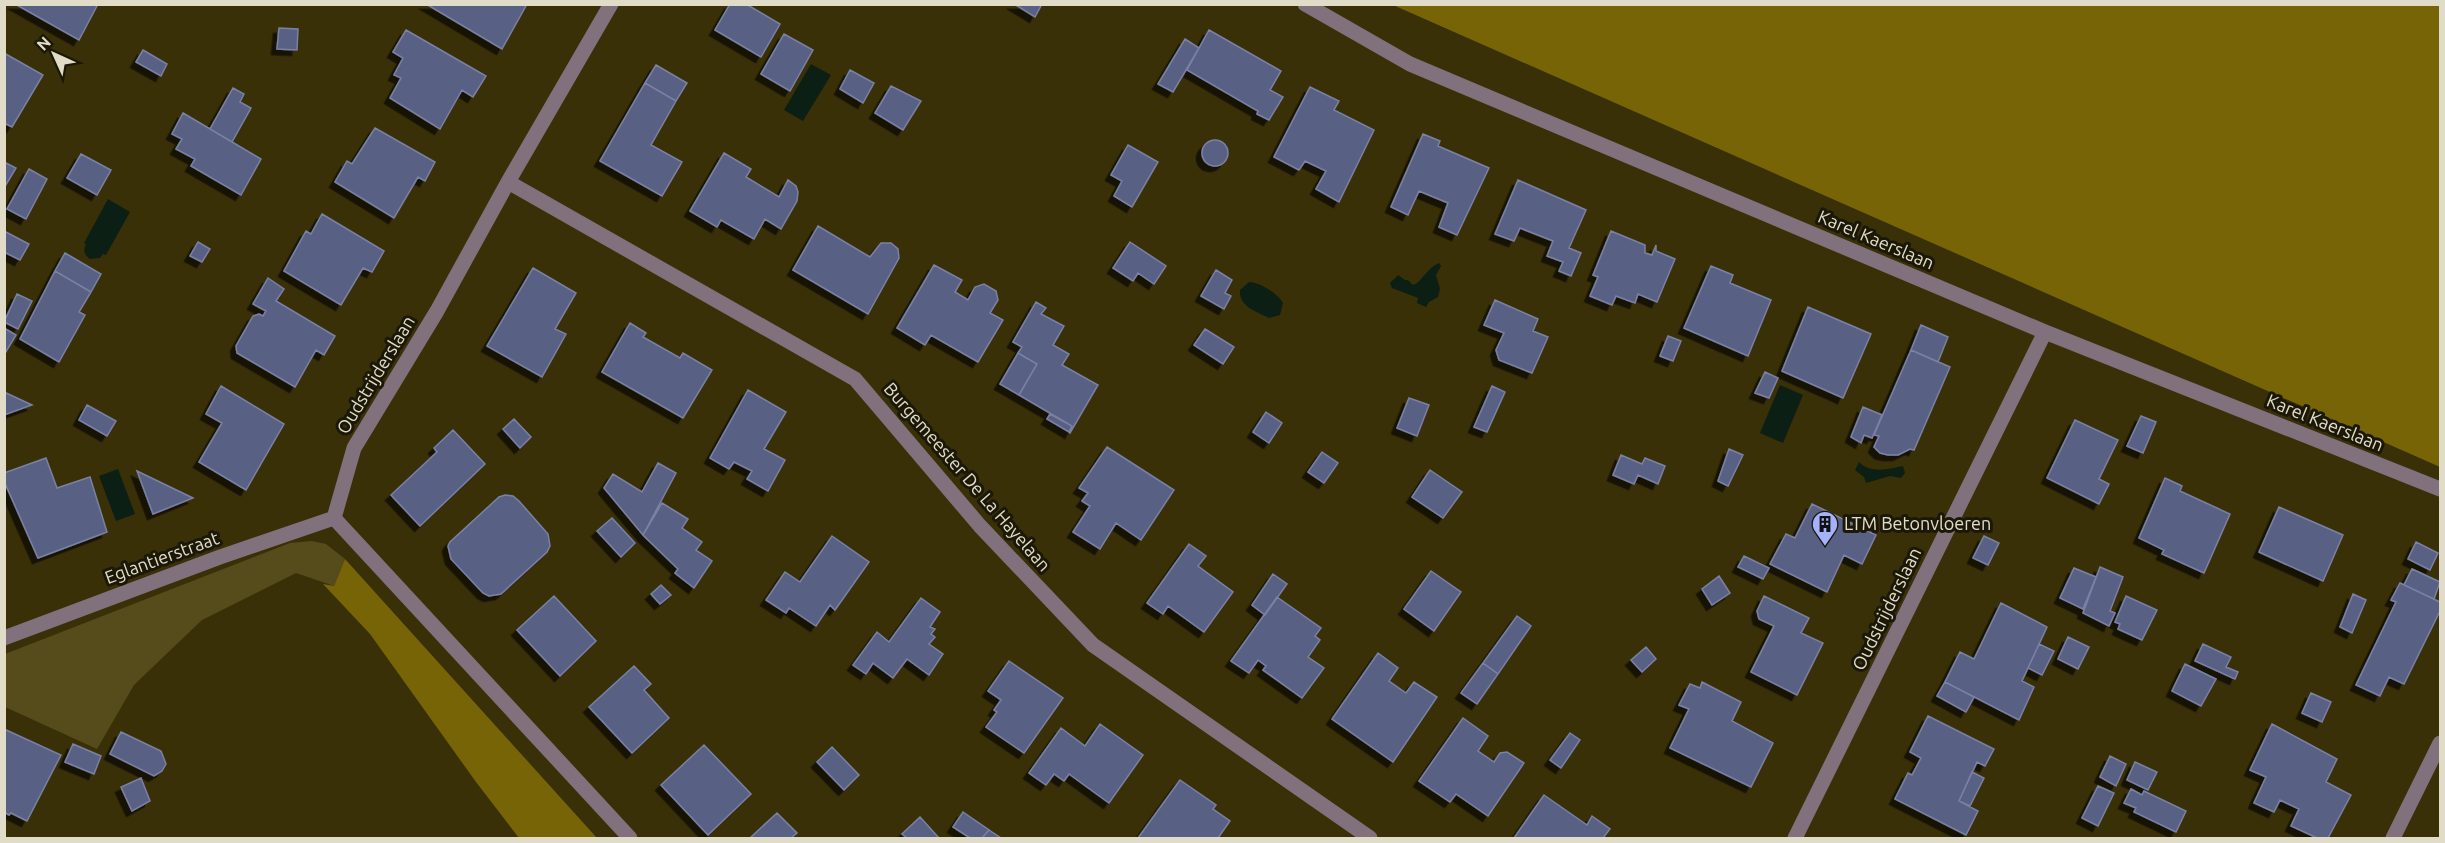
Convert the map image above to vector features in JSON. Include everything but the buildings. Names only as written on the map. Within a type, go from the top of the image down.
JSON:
[{"type":"street","name":"Oudstrijderslaan","points":[[334,518],[354,448],[437,311],[508,182],[611,4]]},
{"type":"street","name":"Karel Kaerslaan","points":[[1305,4],[1410,64],[2045,333],[2440,489]]},
{"type":"street","name":"Burgemeester De La Hayelaan","points":[[508,182],[855,379],[980,526],[1093,645],[1370,838]]},
{"type":"street","name":"Oudstrijderslaan","points":[[1795,838],[2045,333]]},
{"type":"street","name":"Eglantierstraat","points":[[4,638],[220,557],[334,518]]},
{"type":"street","points":[[334,518],[630,838]]},
{"type":"street","points":[[2393,838],[2440,743]]},
{"type":"shaded area","points":[[1393,5],[2440,5],[2440,467]]},
{"type":"shaded area","points":[[811,64],[831,75],[803,121],[784,110]]},
{"type":"shaded area","points":[[108,199],[130,212],[106,255],[90,259],[86,256],[86,244],[84,243]]},
{"type":"shaded area","points":[[1439,263],[1441,266],[1436,275],[1440,289],[1438,297],[1429,302],[1426,307],[1417,303],[1418,298],[1392,288],[1390,283],[1398,275],[1413,285]]},
{"type":"shaded area","points":[[1249,282],[1263,286],[1281,300],[1283,303],[1280,315],[1269,318],[1254,311],[1242,301],[1240,290]]},
{"type":"shaded area","points":[[1780,385],[1803,395],[1783,443],[1760,433]]},
{"type":"shaded area","points":[[1859,462],[1874,469],[1903,466],[1905,473],[1901,478],[1890,476],[1866,483],[1864,477],[1855,470]]},
{"type":"shaded area","points":[[118,469],[135,514],[116,521],[99,476]]},
{"type":"shaded area","points":[[312,541],[326,544],[345,559],[334,586],[296,573],[202,620],[134,685],[97,749],[5,707],[5,654],[290,543]]},
{"type":"shaded area","points":[[345,559],[597,838],[519,838],[370,634],[323,584],[334,586]]},
{"type":"place","name":"LTM Betonvloeren","points":[[1825,547]]}]
